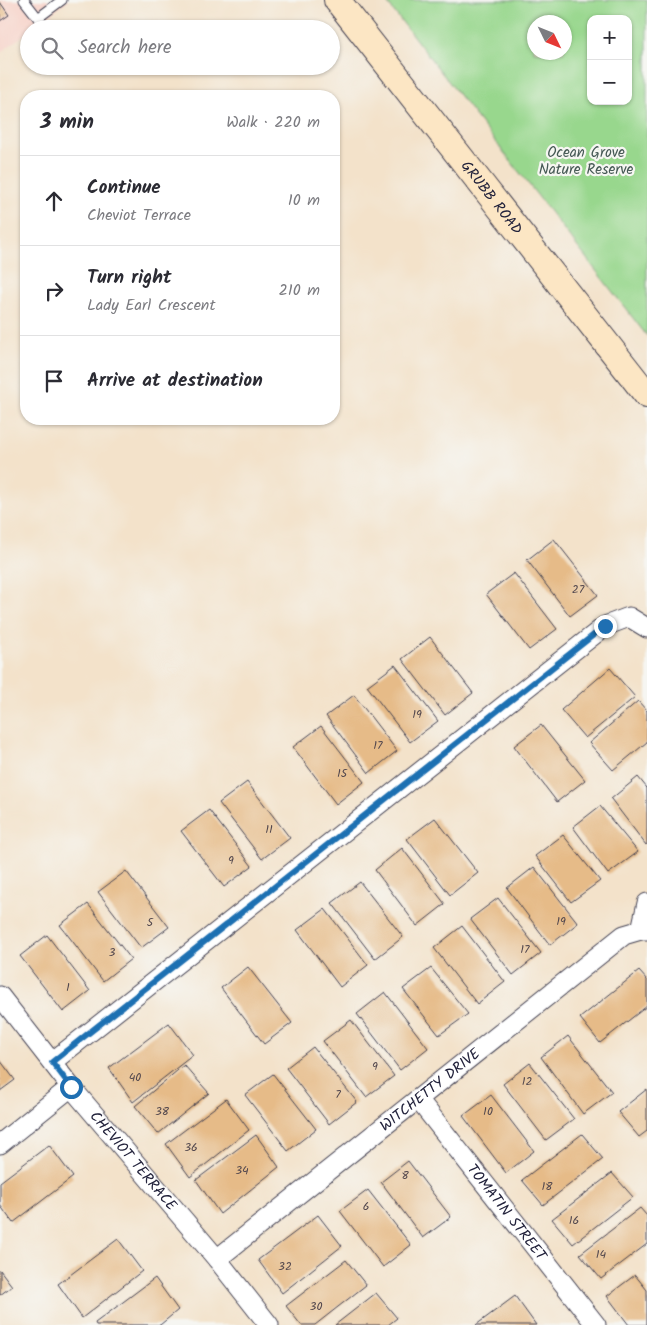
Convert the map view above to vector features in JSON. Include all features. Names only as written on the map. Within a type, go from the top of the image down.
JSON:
[{"type":"main road","name":"GRUBB ROAD","points":[[337,0],[647,395]]},
{"type":"street","points":[[52,1062],[605,626],[629,617],[647,628]]},
{"type":"street","points":[[644,930],[647,903]]},
{"type":"street","name":"WITCHETTY DRIVE","points":[[217,1259],[624,935],[644,930]]},
{"type":"street","name":"CHEVIOT TERRACE","points":[[0,996],[71,1087],[217,1259],[269,1325]]},
{"type":"street","points":[[0,1144],[71,1087]]},
{"type":"street","name":"TOMATIN STREET","points":[[418,1099],[596,1325]]},
{"type":"lane","points":[[24,0],[38,18],[62,0]]},
{"type":"shaded area","points":[[0,0],[69,0],[43,20],[20,20],[20,38],[0,53]]},
{"type":"green space","name":"Ocean Grove Nature Reserve","points":[[385,0],[647,0],[647,336]]},
{"type":"building","points":[[0,2],[9,15],[0,21]]},
{"type":"building","points":[[554,539],[598,595],[570,616],[527,560]]},
{"type":"building","points":[[514,573],[557,629],[529,650],[486,594]]},
{"type":"building","points":[[430,637],[473,693],[445,715],[402,659]]},
{"type":"building","points":[[395,665],[438,721],[410,742],[367,686]]},
{"type":"building","points":[[610,668],[635,697],[585,738],[561,710]]},
{"type":"building","points":[[354,695],[397,751],[369,773],[326,716]]},
{"type":"building","points":[[638,701],[647,711],[647,742],[613,770],[589,743]]},
{"type":"building","points":[[541,725],[585,780],[557,802],[514,746]]},
{"type":"building","points":[[321,726],[364,782],[336,804],[293,747]]},
{"type":"building","points":[[638,777],[647,788],[646,845],[611,799]]},
{"type":"building","points":[[247,782],[290,838],[262,859],[219,803]]},
{"type":"building","points":[[600,806],[638,852],[608,874],[573,827]]},
{"type":"building","points":[[209,810],[252,866],[224,887],[181,831]]},
{"type":"building","points":[[435,818],[478,873],[450,895],[407,839]]},
{"type":"building","points":[[563,835],[600,881],[571,902],[535,856]]},
{"type":"building","points":[[402,848],[445,904],[417,926],[375,870]]},
{"type":"building","points":[[534,867],[578,923],[550,945],[507,888]]},
{"type":"building","points":[[126,871],[169,927],[141,948],[98,892]]},
{"type":"building","points":[[360,882],[403,937],[375,959],[332,903]]},
{"type":"building","points":[[498,898],[541,953],[513,975],[470,919]]},
{"type":"building","points":[[88,904],[131,959],[103,981],[60,925]]},
{"type":"building","points":[[325,909],[368,965],[340,987],[297,930]]},
{"type":"building","points":[[462,926],[505,982],[477,1004],[434,948]]},
{"type":"building","points":[[47,935],[90,991],[63,1012],[20,956]]},
{"type":"building","points":[[248,967],[292,1023],[264,1044],[221,988]]},
{"type":"building","points":[[431,968],[468,1014],[439,1035],[403,989]]},
{"type":"building","points":[[639,971],[647,980],[647,1006],[600,1043],[580,1018]]},
{"type":"building","points":[[385,992],[428,1048],[400,1070],[357,1014]]},
{"type":"building","points":[[351,1020],[394,1076],[366,1097],[323,1041]]},
{"type":"building","points":[[169,1023],[193,1055],[133,1102],[109,1068]]},
{"type":"building","points":[[568,1036],[612,1092],[583,1114],[541,1057]]},
{"type":"building","points":[[313,1047],[357,1102],[329,1124],[286,1068]]},
{"type":"building","points":[[0,1060],[15,1080],[0,1091]]},
{"type":"building","points":[[530,1063],[574,1119],[546,1140],[503,1084]]},
{"type":"building","points":[[184,1065],[209,1093],[158,1134],[135,1106]]},
{"type":"building","points":[[273,1074],[316,1129],[288,1151],[245,1095]]},
{"type":"building","points":[[647,1089],[647,1131],[639,1137],[618,1112]]},
{"type":"building","points":[[491,1095],[534,1151],[506,1173],[463,1116]]},
{"type":"building","points":[[226,1099],[249,1130],[190,1177],[166,1144]]},
{"type":"building","points":[[582,1134],[603,1159],[543,1205],[522,1180]]},
{"type":"building","points":[[256,1135],[279,1167],[220,1214],[196,1180]]},
{"type":"building","points":[[49,1145],[73,1177],[13,1223],[0,1205],[0,1182]]},
{"type":"building","points":[[408,1161],[451,1217],[423,1238],[381,1182]]},
{"type":"building","points":[[612,1173],[633,1197],[573,1244],[552,1219]]},
{"type":"building","points":[[368,1190],[411,1245],[383,1267],[340,1211]]},
{"type":"building","points":[[640,1208],[647,1216],[647,1244],[601,1279],[580,1254]]},
{"type":"building","points":[[318,1215],[342,1246],[282,1293],[258,1260]]},
{"type":"building","points":[[118,1239],[142,1271],[82,1318],[58,1284]]},
{"type":"building","points":[[346,1260],[366,1285],[315,1325],[301,1325],[286,1306]]},
{"type":"building","points":[[0,1270],[12,1286],[0,1295]]},
{"type":"building","points":[[635,1275],[647,1290],[647,1325],[629,1325],[607,1296]]},
{"type":"building","points":[[155,1278],[178,1310],[160,1325],[96,1325],[95,1323]]},
{"type":"building","points":[[376,1293],[397,1318],[388,1325],[335,1325]]},
{"type":"building","points":[[515,1296],[536,1325],[476,1325]]},
{"type":"route","points":[[71,1087],[52,1062],[605,626]]}]
